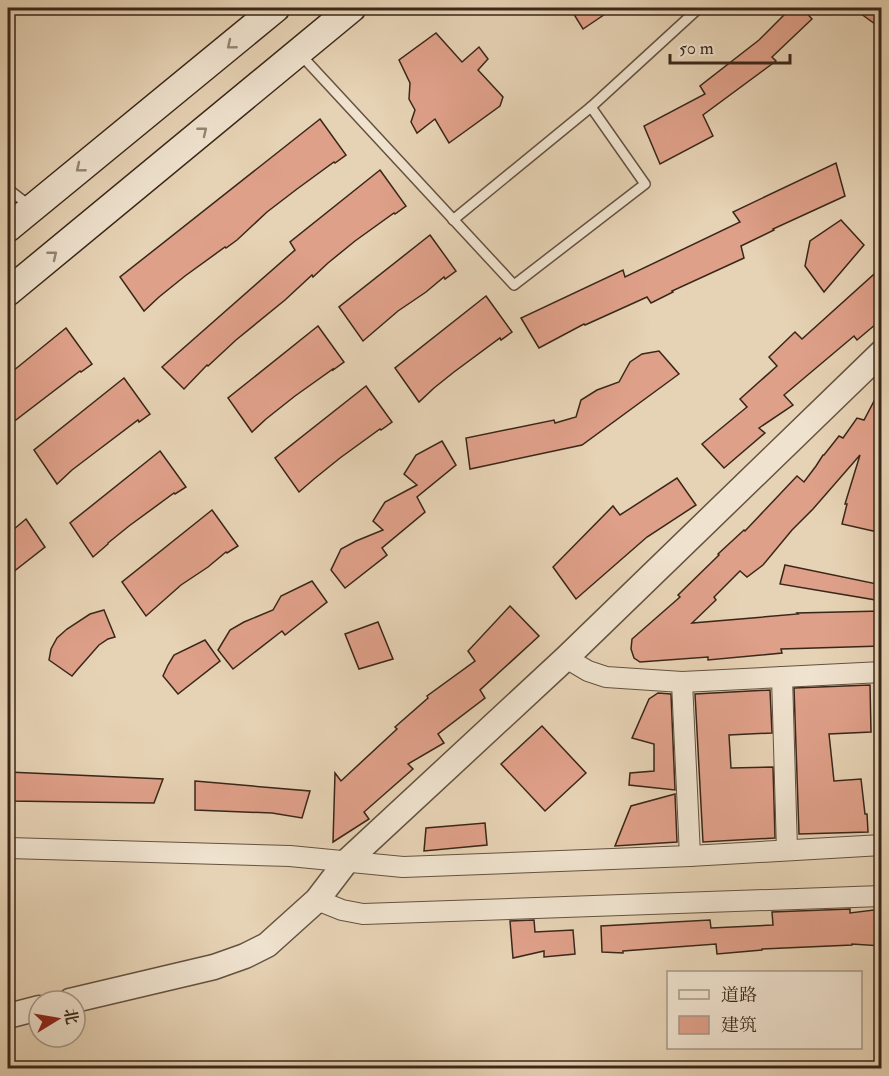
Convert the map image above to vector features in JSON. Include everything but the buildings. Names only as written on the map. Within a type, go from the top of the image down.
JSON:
[{"type":"main road","points":[[8,228],[276,8]]},
{"type":"main road","points":[[8,292],[352,8]]},
{"type":"street","points":[[87,997],[214,967],[267,945],[317,900],[346,862],[566,658],[882,352]]},
{"type":"street","points":[[566,658],[588,671],[606,677],[682,682],[882,672]]},
{"type":"street","points":[[782,677],[787,850]]},
{"type":"street","points":[[682,682],[690,856]]},
{"type":"street","points":[[8,848],[290,856],[403,867],[690,856],[882,845]]},
{"type":"street","points":[[317,900],[342,910],[363,914],[882,896]]},
{"type":"street","points":[[8,1016],[27,1011]]},
{"type":"lane","points":[[453,220],[591,107],[699,8]]},
{"type":"lane","points":[[299,52],[514,285],[645,184],[591,107]]},
{"type":"lane","points":[[8,189],[33,208]]}]
